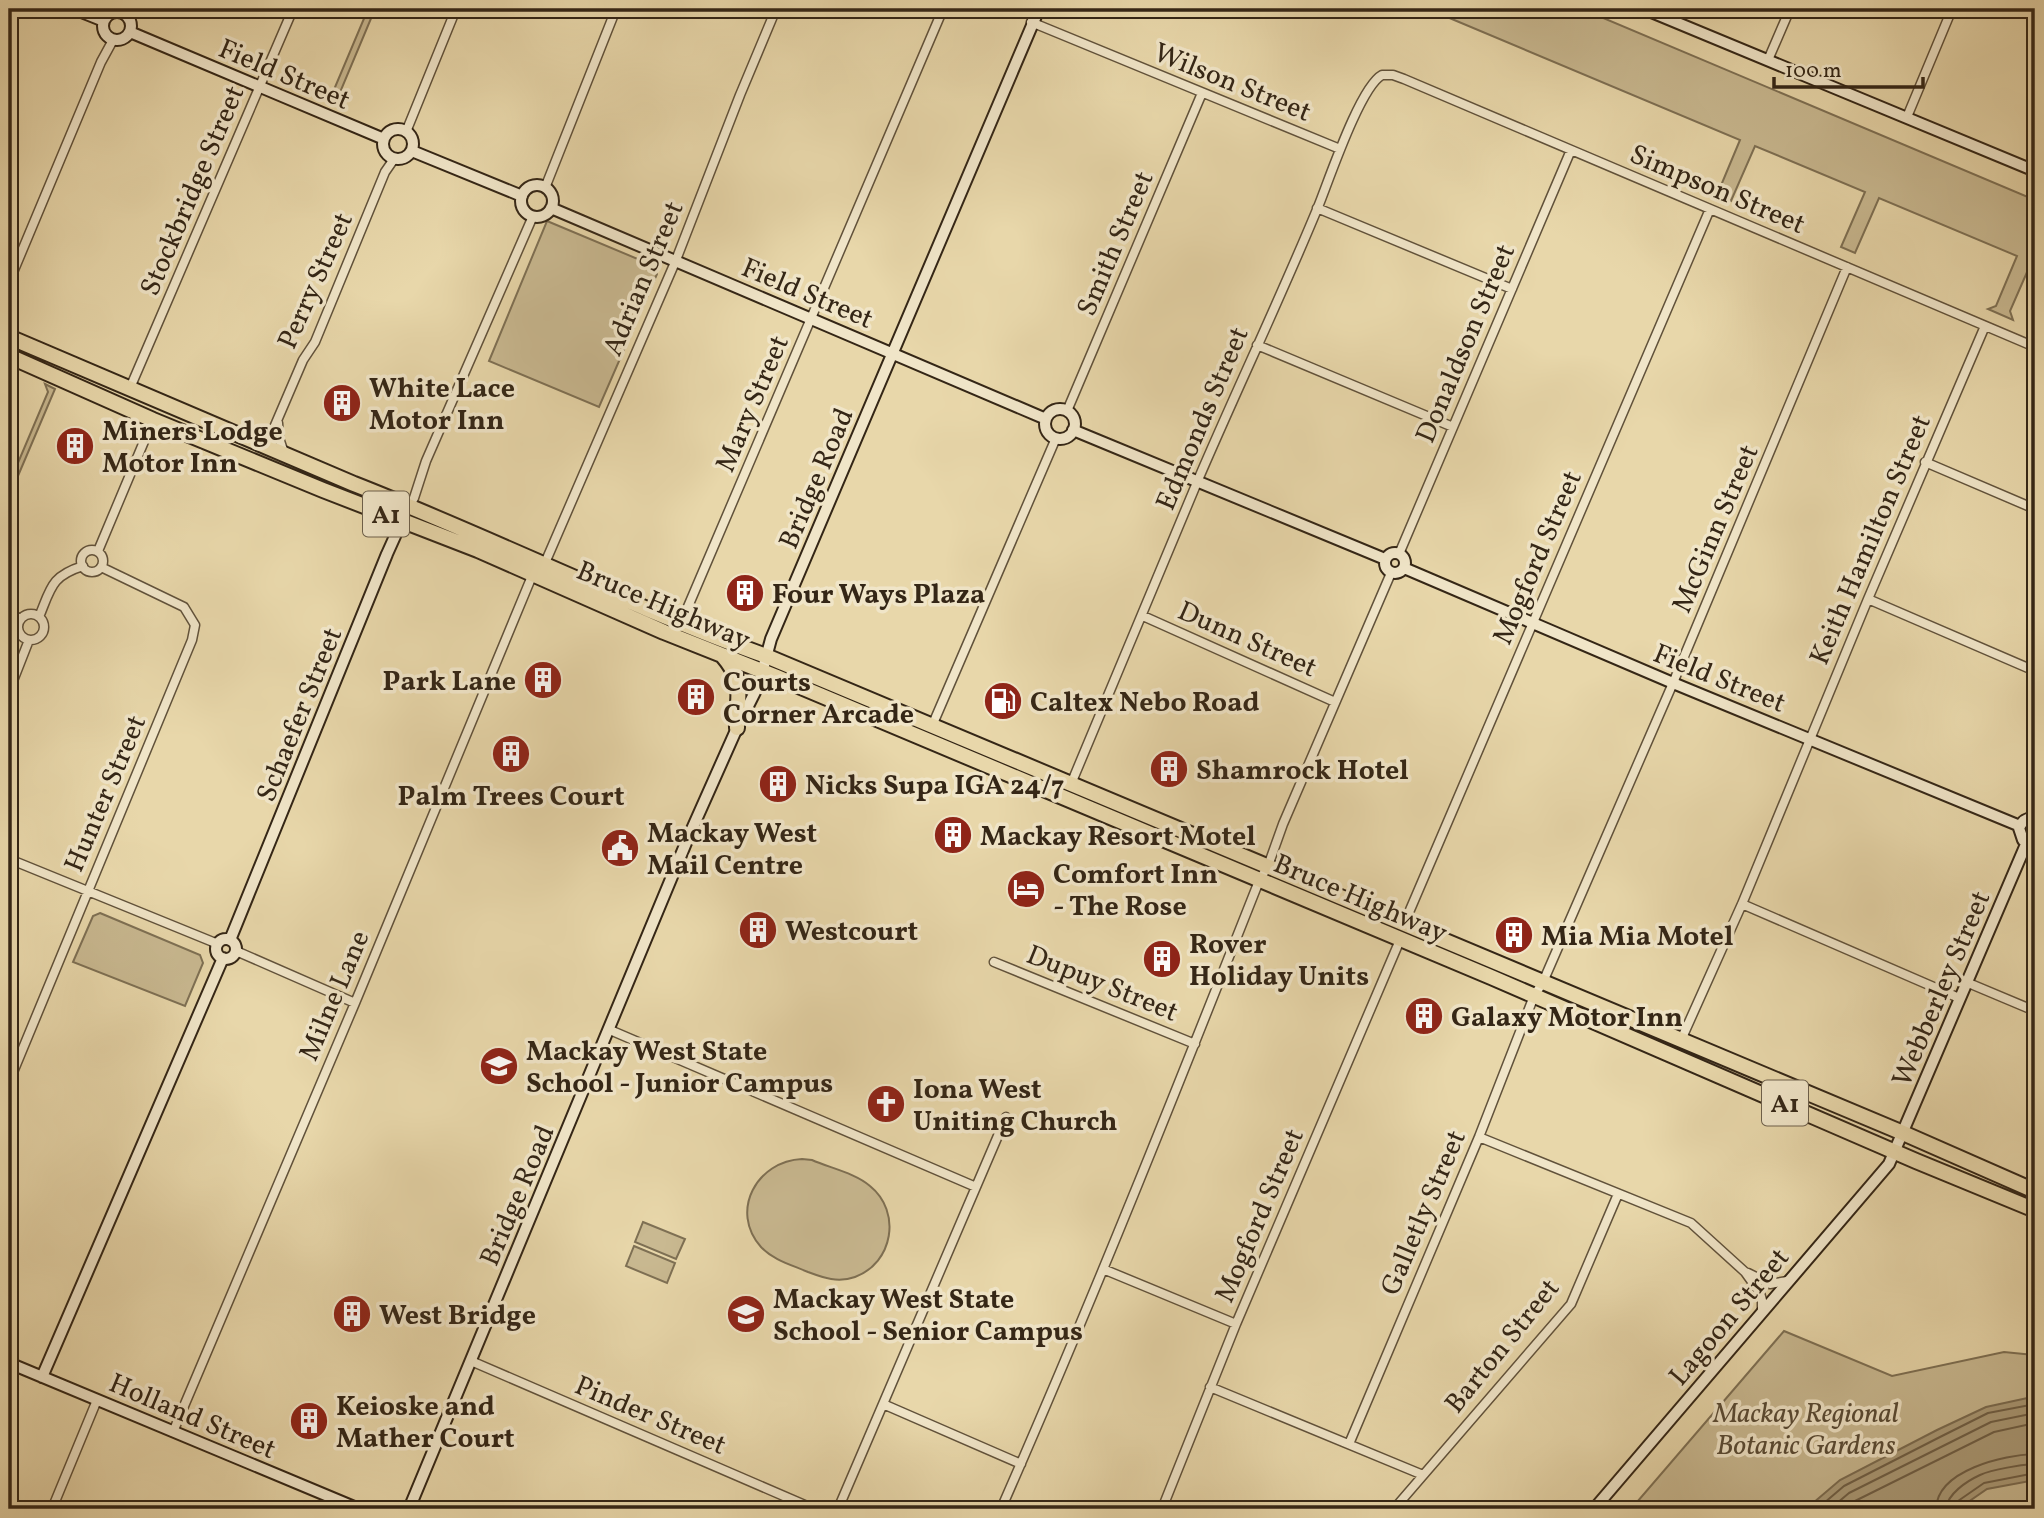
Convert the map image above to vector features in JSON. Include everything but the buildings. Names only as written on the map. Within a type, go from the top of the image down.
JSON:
[{"type":"highway","name":"Bruce Highway","points":[[9,337],[410,505],[681,623],[1404,923],[2035,1191]]},
{"type":"highway","name":"Bruce Highway","points":[[9,356],[153,420],[478,550],[664,632],[1534,996],[2035,1210]]},
{"type":"highway","points":[[722,655],[730,664],[740,687],[737,728]]},
{"type":"street","points":[[74,9],[104,21]]},
{"type":"street","name":"Stockbridge Street","points":[[130,388],[293,9]]},
{"type":"street","points":[[406,132],[456,9]]},
{"type":"street","points":[[545,188],[616,9]]},
{"type":"street","name":"Adrian Street","points":[[545,563],[676,260],[776,9]]},
{"type":"street","name":"Mary Street","points":[[681,623],[943,9]]},
{"type":"street","name":"Bridge Road","points":[[409,1509],[688,838],[737,728],[760,684],[773,634],[1038,9]]},
{"type":"street","points":[[1644,9],[2035,171]]},
{"type":"street","points":[[1768,60],[1790,9]]},
{"type":"street","points":[[1907,117],[1952,9]]},
{"type":"street","points":[[125,11],[131,22],[130,32],[123,39],[113,40],[104,31],[104,21],[113,12],[125,11]]},
{"type":"street","name":"Wilson Street","points":[[1031,22],[1340,149]]},
{"type":"street","name":"Field Street","points":[[130,32],[384,139]]},
{"type":"street","points":[[9,282],[101,62],[113,40]]},
{"type":"street","name":"Edmonds Street","points":[[1071,784],[1340,149],[1370,85],[1382,75]]},
{"type":"street","name":"Simpson Street","points":[[1382,75],[1404,79],[2035,347]]},
{"type":"street","name":"Smith Street","points":[[1067,411],[1202,93]]},
{"type":"street","points":[[394,130],[406,132],[412,140],[412,150],[404,158],[394,159],[387,155],[384,139],[394,130]]},
{"type":"street","points":[[412,150],[522,196]]},
{"type":"street","name":"Donaldson Street","points":[[1399,554],[1571,150]]},
{"type":"street","name":"Perry Street","points":[[255,441],[269,435],[278,420],[303,360],[315,342],[385,172],[394,159]]},
{"type":"street","points":[[532,186],[545,188],[552,196],[551,208],[543,216],[533,216],[522,206],[522,196],[532,186]]},
{"type":"street","name":"Field Street","points":[[551,208],[1046,419]]},
{"type":"street","points":[[1317,208],[1512,289]]},
{"type":"street","name":"Mogford Street","points":[[1404,923],[1710,209]]},
{"type":"street","points":[[410,505],[426,461],[533,216]]},
{"type":"street","name":"McGinn Street","points":[[1534,996],[1543,982],[1674,683],[1847,267]]},
{"type":"street","name":"Keith Hamilton Street","points":[[1681,1040],[1742,904],[1925,462],[1985,326]]},
{"type":"street","points":[[1257,345],[1452,427]]},
{"type":"street","points":[[1056,410],[1067,411],[1074,419],[1073,430],[1065,437],[1056,438],[1046,429],[1046,419],[1056,410]]},
{"type":"street","points":[[98,551],[153,420]]},
{"type":"street","points":[[278,420],[279,438],[284,453]]},
{"type":"street","points":[[1073,430],[1385,559]]},
{"type":"street","points":[[932,726],[1056,438]]},
{"type":"street","points":[[1925,462],[2035,509]]},
{"type":"street","name":"Schaefer Street","points":[[230,940],[410,505]]},
{"type":"street","points":[[98,551],[103,560],[101,567],[92,572],[83,566],[82,558],[86,552],[98,551]]},
{"type":"street","points":[[1391,554],[1399,554],[1404,560],[1404,568],[1397,573],[1391,573],[1386,569],[1385,559],[1391,554]]},
{"type":"street","points":[[39,617],[56,579],[69,570],[83,566]]},
{"type":"street","name":"Hunter Street","points":[[9,1082],[192,640],[195,625],[184,607],[101,567]]},
{"type":"street","name":"Field Street","points":[[1404,568],[2020,826]]},
{"type":"street","points":[[1001,1509],[1103,1269],[1259,881],[1268,866],[1283,824],[1391,573]]},
{"type":"street","name":"Milne Lane","points":[[173,1432],[532,576]]},
{"type":"street","points":[[1868,599],[2035,671]]},
{"type":"street","points":[[9,614],[21,619]]},
{"type":"street","points":[[31,614],[39,617],[44,625],[44,632],[38,639],[29,640],[20,634],[18,628],[21,619],[31,614]]},
{"type":"street","name":"Dunn Street","points":[[1143,617],[1335,702]]},
{"type":"street","points":[[9,691],[29,640]]},
{"type":"street","points":[[2031,842],[2021,837],[2020,826],[2027,819],[2035,819]]},
{"type":"street","name":"Webberley Street","points":[[1895,1152],[1966,982],[2031,842]]},
{"type":"street","points":[[9,859],[218,944]]},
{"type":"street","points":[[1742,904],[1959,998]]},
{"type":"street","points":[[222,958],[217,950],[218,944],[223,940],[230,940],[235,944],[236,951]]},
{"type":"street","name":"Mogford Street","points":[[1162,1509],[1236,1324],[1400,940]]},
{"type":"street","points":[[236,951],[355,1003]]},
{"type":"street","points":[[222,958],[229,958],[236,951]]},
{"type":"street","points":[[42,1377],[222,958]]},
{"type":"street","name":"Dupuy Street","points":[[994,962],[1195,1044]]},
{"type":"street","points":[[1966,982],[2035,1011]]},
{"type":"street","name":"Galletly Street","points":[[1349,1444],[1479,1137],[1534,996]]},
{"type":"street","points":[[610,1030],[976,1187]]},
{"type":"street","points":[[838,1509],[1006,1117]]},
{"type":"street","points":[[1479,1137],[1691,1223],[1745,1272],[1760,1293],[1762,1313]]},
{"type":"street","name":"Lagoon Street","points":[[1594,1509],[1886,1168],[1895,1152]]},
{"type":"street","name":"Barton Street","points":[[1394,1509],[1571,1304],[1618,1194]]},
{"type":"street","points":[[1103,1269],[1236,1324]]},
{"type":"street","points":[[1745,1272],[1765,1283],[1787,1281]]},
{"type":"street","name":"Pinder Street","points":[[471,1362],[814,1509]]},
{"type":"street","name":"Holland Street","points":[[9,1363],[359,1509]]},
{"type":"street","points":[[1210,1387],[1423,1475]]},
{"type":"street","points":[[52,1509],[97,1400]]},
{"type":"street","points":[[883,1404],[1021,1464]]},
{"type":"green space","points":[[368,9],[375,9],[336,102],[330,99]]},
{"type":"green space","points":[[1428,9],[1582,9],[2035,200],[2035,264],[2031,263],[2010,311],[2013,320],[1988,309],[1996,306],[2017,256],[1879,198],[1855,253],[1841,247],[1865,192],[1755,146],[1731,201],[1717,195],[1740,140]]},
{"type":"green space","points":[[547,221],[652,265],[657,274],[599,407],[489,361]]},
{"type":"green space","points":[[45,384],[55,389],[9,497],[9,484],[48,392]]},
{"type":"green space","points":[[100,913],[200,955],[203,963],[185,1006],[73,962],[93,916]]},
{"type":"green space","points":[[812,1160],[864,1181],[880,1197],[886,1209],[889,1236],[885,1249],[878,1261],[855,1277],[831,1279],[777,1259],[761,1247],[752,1233],[748,1204],[761,1178],[786,1162]]},
{"type":"green space","points":[[643,1222],[685,1239],[676,1259],[635,1242]]},
{"type":"green space","points":[[634,1246],[675,1263],[667,1283],[626,1266]]},
{"type":"green space","name":"Mackay Regional Botanic Gardens","points":[[1784,1331],[1892,1376],[2004,1352],[2035,1355],[2035,1509],[1631,1509]]},
{"type":"water","points":[[2035,1397],[2035,1480],[1987,1489],[1958,1509],[1806,1509],[1840,1480],[1937,1430],[1986,1407]]},
{"type":"place","name":"White Lace Motor Inn","points":[[342,403]]},
{"type":"place","name":"Miners Lodge Motor Inn","points":[[75,446]]},
{"type":"place","name":"Four Ways Plaza","points":[[745,593]]},
{"type":"place","name":"Park Lane","points":[[543,680]]},
{"type":"place","name":"Courts Corner Arcade","points":[[696,697]]},
{"type":"place","name":"Caltex Nebo Road","points":[[1003,701]]},
{"type":"place","name":"Palm Trees Court","points":[[511,754]]},
{"type":"place","name":"Shamrock Hotel","points":[[1169,769]]},
{"type":"place","name":"Nicks Supa IGA 24/7","points":[[778,784]]},
{"type":"place","name":"Mackay Resort Motel","points":[[953,835]]},
{"type":"place","name":"Mackay West Mail Centre","points":[[620,848]]},
{"type":"place","name":"Comfort Inn - The Rose","points":[[1026,889]]},
{"type":"place","name":"Westcourt","points":[[758,930]]},
{"type":"place","name":"Mia Mia Motel","points":[[1514,935]]},
{"type":"place","name":"Rover Holiday Units","points":[[1162,959]]},
{"type":"place","name":"Galaxy Motor Inn","points":[[1424,1016]]},
{"type":"place","name":"Mackay West State School - Junior Campus","points":[[499,1066]]},
{"type":"place","name":"Iona West Uniting Church","points":[[886,1104]]},
{"type":"place","name":"West Bridge","points":[[352,1314]]},
{"type":"place","name":"Mackay West State School - Senior Campus","points":[[746,1314]]},
{"type":"place","name":"Keioske and Mather Court","points":[[309,1421]]}]
